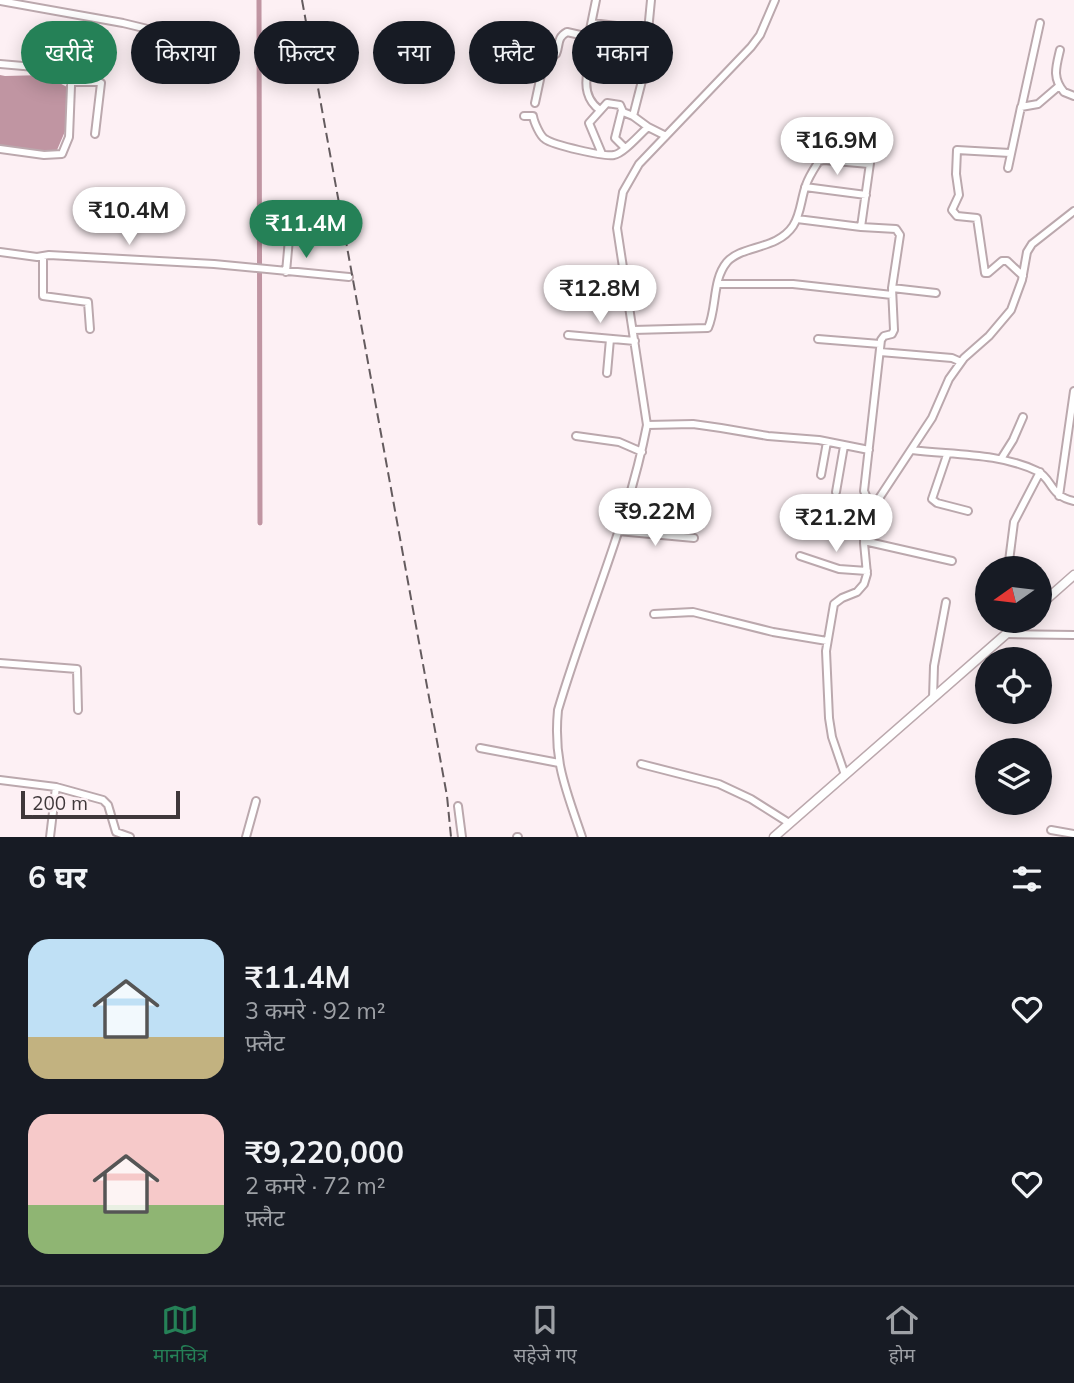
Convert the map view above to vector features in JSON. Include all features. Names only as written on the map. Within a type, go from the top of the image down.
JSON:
[{"type":"main road","points":[[1052,594],[1074,575]]},
{"type":"main road","points":[[774,837],[1006,634]]},
{"type":"street","points":[[592,21],[596,0]]},
{"type":"street","points":[[650,21],[651,0]]},
{"type":"street","points":[[582,837],[556,763],[558,709],[618,531],[647,425],[617,228],[623,192],[639,164],[751,47],[760,35],[775,0]]},
{"type":"street","points":[[0,1],[131,25]]},
{"type":"street","points":[[1008,168],[1040,23]]},
{"type":"street","points":[[535,103],[545,58],[549,54],[555,54],[563,34],[572,33]]},
{"type":"street","points":[[1060,50],[1055,72],[1059,86],[1064,92],[1074,96]]},
{"type":"street","points":[[0,64],[21,66]]},
{"type":"street","points":[[0,149],[55,156],[62,154],[69,137],[71,84]]},
{"type":"street","points":[[95,134],[100,84]]},
{"type":"street","points":[[586,84],[590,102],[600,110]]},
{"type":"street","points":[[633,116],[641,84]]},
{"type":"street","points":[[1022,106],[1038,104],[1059,86]]},
{"type":"street","points":[[601,154],[589,125],[604,104],[610,102],[620,105],[622,110],[666,136]]},
{"type":"street","points":[[622,110],[615,138],[625,148]]},
{"type":"street","points":[[524,116],[533,116],[542,138],[546,140],[561,147],[601,154],[615,155],[648,127]]},
{"type":"street","points":[[861,227],[872,149]]},
{"type":"street","points":[[1010,153],[957,150],[958,195],[952,210],[957,216],[977,218],[985,272],[988,273],[1002,261],[1007,261],[1023,276]]},
{"type":"street","points":[[633,330],[708,328],[718,284],[726,264],[730,259],[779,239],[792,228],[805,187],[821,160],[869,164]]},
{"type":"street","points":[[805,187],[866,195]]},
{"type":"street","points":[[845,775],[831,729],[827,641],[834,604],[861,589],[866,580],[864,541],[872,509],[932,418],[949,379],[961,362],[1005,319],[1014,306],[1026,256],[1032,244],[1074,211]]},
{"type":"street","points":[[797,219],[896,229],[900,232],[892,292],[893,332],[882,338],[873,397],[864,491],[872,509]]},
{"type":"street","points":[[286,272],[289,239]]},
{"type":"street","points":[[0,253],[259,268],[348,277]]},
{"type":"street","points":[[43,257],[43,296],[88,302],[90,329]]},
{"type":"street","points":[[718,284],[793,284],[936,293]]},
{"type":"street","points":[[568,335],[633,341]]},
{"type":"street","points":[[607,373],[610,339]]},
{"type":"street","points":[[818,339],[952,358],[961,362]]},
{"type":"street","points":[[1059,496],[1074,391]]},
{"type":"street","points":[[1001,459],[1023,417]]},
{"type":"street","points":[[647,425],[693,424],[869,450]]},
{"type":"street","points":[[576,436],[619,442],[640,451]]},
{"type":"street","points":[[821,475],[827,442]]},
{"type":"street","points":[[836,492],[844,446]]},
{"type":"street","points":[[912,450],[1001,459],[1040,472],[1059,496],[1074,501]]},
{"type":"street","points":[[947,455],[932,499],[937,503],[968,511]]},
{"type":"street","points":[[1010,556],[1014,522],[1040,472]]},
{"type":"street","points":[[618,531],[694,538]]},
{"type":"street","points":[[864,541],[952,561]]},
{"type":"street","points":[[800,556],[839,569],[867,571]]},
{"type":"street","points":[[933,698],[934,666],[946,602]]},
{"type":"street","points":[[654,614],[693,612],[773,632],[827,641]]},
{"type":"street","points":[[1006,634],[1074,635]]},
{"type":"street","points":[[0,663],[77,668],[78,710]]},
{"type":"street","points":[[480,748],[556,763]]},
{"type":"street","points":[[641,764],[719,784],[751,799],[789,823]]},
{"type":"street","points":[[0,780],[56,787],[106,803],[116,832],[130,837]]},
{"type":"street","points":[[50,837],[56,787]]},
{"type":"street","points":[[246,837],[256,801]]},
{"type":"street","points":[[458,806],[462,837]]},
{"type":"street","points":[[1051,830],[1074,834]]},
{"type":"shaded area","points":[[0,75],[21,76],[21,84],[61,84],[67,87],[66,129],[57,150],[37,152],[0,146]]},
{"type":"waterway","points":[[259,0],[260,523]]},
{"type":"railway","points":[[302,0],[447,796],[451,837]]}]
